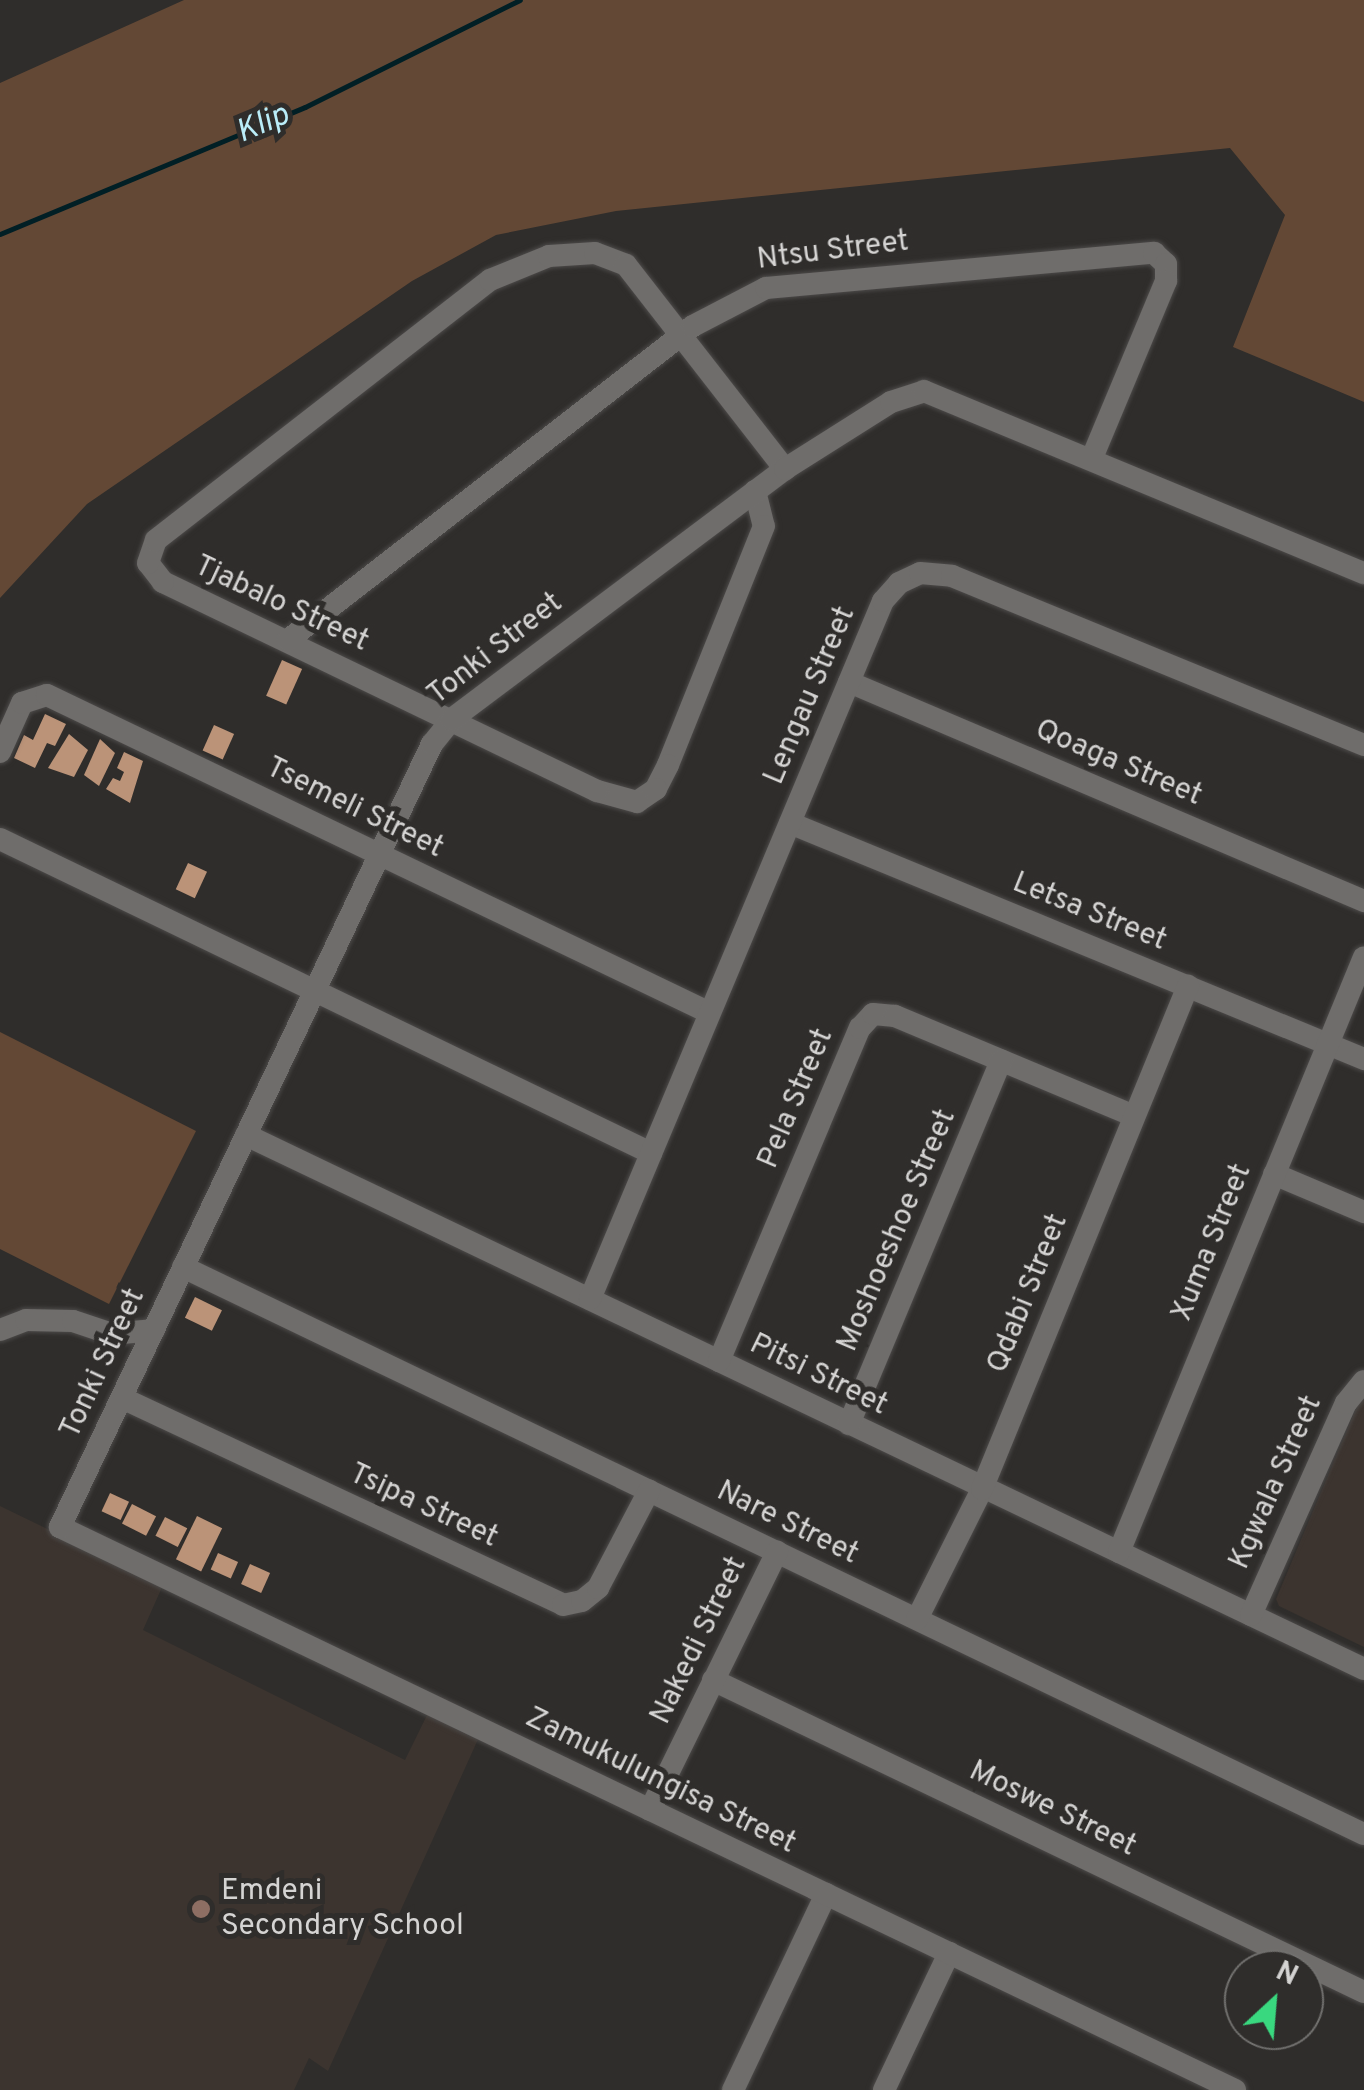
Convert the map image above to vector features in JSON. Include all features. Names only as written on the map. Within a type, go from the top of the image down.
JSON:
[{"type":"street","name":"Ntsu Street","points":[[288,640],[681,336],[732,300],[766,288],[1149,252],[1166,264],[1166,281],[1092,458]]},
{"type":"street","name":"Tjabalo Street","points":[[755,491],[764,526],[650,796],[638,802],[609,797],[158,578],[148,563],[153,543],[517,265],[584,253],[619,260],[785,469]]},
{"type":"street","name":"Tonki Street","points":[[60,1527],[432,744],[452,719],[785,469],[917,391],[1092,458],[1364,572]]},
{"type":"street","name":"Lengau Street","points":[[590,1299],[890,591],[914,575],[938,572],[1364,745]]},
{"type":"street","name":"Qoaga Street","points":[[850,682],[1364,901]]},
{"type":"street","name":"Tsemeli Street","points":[[0,752],[22,703],[47,694],[710,1013]]},
{"type":"street","name":"Letsa Street","points":[[790,822],[1364,1059]]},
{"type":"street","points":[[0,839],[651,1153]]},
{"type":"street","name":"Xuma Street","points":[[1119,1552],[1364,957]]},
{"type":"street","name":"Qdabi Street","points":[[917,1620],[982,1489],[1188,986]]},
{"type":"street","name":"Pela Street","points":[[719,1361],[866,1018],[884,1012],[1134,1116]]},
{"type":"street","name":"Moshoeshoe Street","points":[[849,1424],[1002,1062]]},
{"type":"street","name":"Pitsi Street","points":[[246,1135],[1364,1669]]},
{"type":"street","points":[[1274,1174],[1364,1212]]},
{"type":"street","name":"Nare Street","points":[[184,1267],[1364,1834]]},
{"type":"street","points":[[0,1330],[26,1320],[73,1321],[112,1334],[154,1330]]},
{"type":"street","name":"Kgwala Street","points":[[1251,1615],[1346,1402],[1364,1380]]},
{"type":"street","name":"Tsipa Street","points":[[122,1398],[563,1605],[582,1601],[598,1588],[649,1491]]},
{"type":"street","name":"Zamukulungisa Street","points":[[60,1527],[1230,2089]]},
{"type":"street","name":"Nakedi Street","points":[[650,1810],[777,1552]]},
{"type":"street","name":"Moswe Street","points":[[714,1680],[1364,1992]]},
{"type":"street","points":[[733,2090],[826,1894]]},
{"type":"street","points":[[884,2090],[949,1953]]},
{"type":"shaded area","points":[[184,0],[1364,0],[1364,402],[1233,347],[1285,215],[1230,148],[616,211],[496,235],[412,281],[87,504],[0,598],[0,83]]},
{"type":"shaded area","points":[[0,1032],[196,1131],[109,1304],[0,1249]]},
{"type":"shaded area","points":[[1364,1390],[1364,1647],[1279,1606],[1276,1599]]},
{"type":"shaded area","name":"Emdeni Secondary School","points":[[0,1506],[163,1585],[143,1630],[405,1760],[428,1713],[480,1735],[328,2071],[309,2058],[294,2090],[0,2090]]},
{"type":"building","points":[[282,660],[302,669],[286,705],[266,696]]},
{"type":"building","points":[[45,714],[66,724],[55,746],[47,743],[35,768],[14,758],[24,735],[33,740]]},
{"type":"building","points":[[214,725],[234,734],[223,760],[203,751]]},
{"type":"building","points":[[69,734],[88,750],[74,777],[48,768]]},
{"type":"building","points":[[100,739],[115,753],[99,786],[84,775]]},
{"type":"building","points":[[124,752],[143,761],[130,803],[106,789],[113,778],[120,781],[124,772],[117,768]]},
{"type":"building","points":[[188,863],[207,872],[195,898],[176,889]]},
{"type":"building","points":[[195,1297],[222,1310],[212,1331],[185,1318]]},
{"type":"building","points":[[110,1493],[129,1502],[121,1520],[102,1511]]},
{"type":"building","points":[[132,1504],[156,1516],[146,1536],[122,1524]]},
{"type":"building","points":[[197,1516],[222,1528],[201,1571],[176,1559]]},
{"type":"building","points":[[165,1517],[187,1528],[178,1547],[155,1536]]},
{"type":"building","points":[[218,1553],[238,1562],[231,1578],[211,1569]]},
{"type":"building","points":[[250,1564],[270,1573],[261,1593],[241,1584]]},
{"type":"waterway","name":"Klip","points":[[0,234],[305,107],[520,0]]},
{"type":"place","name":"Emdeni Secondary School","points":[[201,1909]]}]
